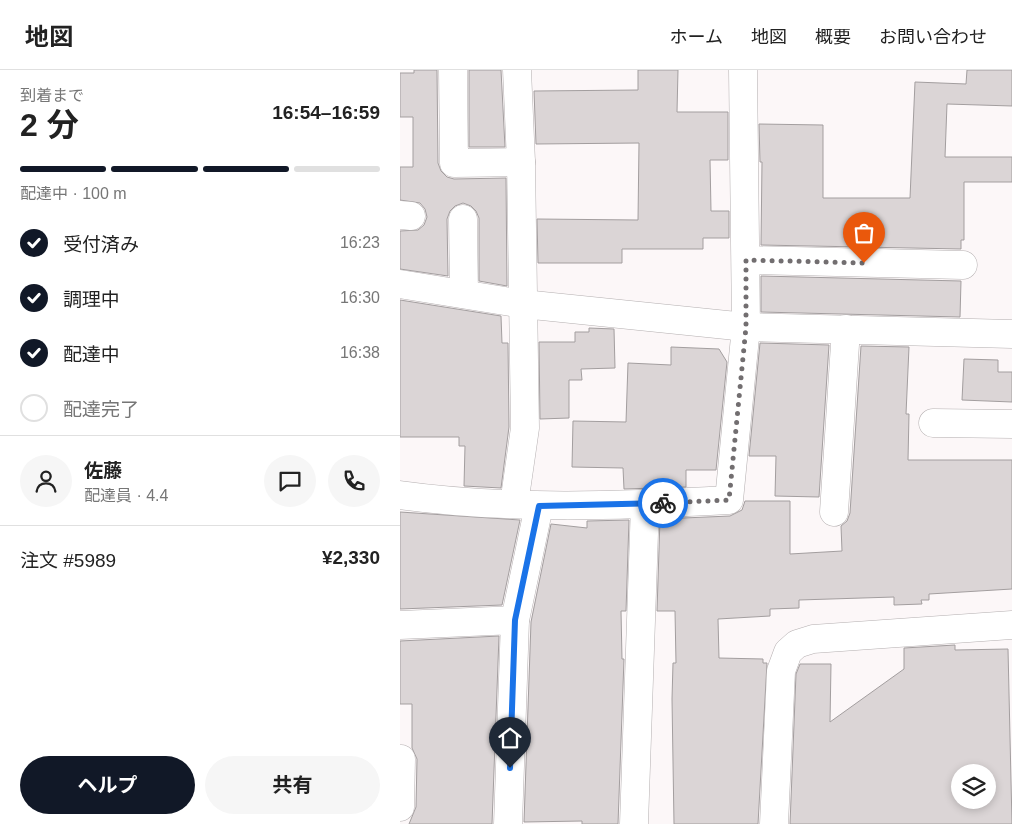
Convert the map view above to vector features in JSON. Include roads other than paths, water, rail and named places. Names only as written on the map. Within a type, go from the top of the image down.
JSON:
[{"type":"street","points":[[453,70],[454,163],[521,162]]},
{"type":"street","points":[[508,824],[515,620],[527,505],[521,162],[517,70]]},
{"type":"street","points":[[400,495],[430,499],[527,505],[645,504],[729,500],[746,327],[743,70]]},
{"type":"street","points":[[463,219],[464,294]]},
{"type":"street","points":[[746,260],[963,265]]},
{"type":"street","points":[[400,284],[523,304],[746,327],[1012,334]]},
{"type":"street","points":[[834,512],[846,329]]},
{"type":"street","points":[[933,422],[1012,424]]},
{"type":"street","points":[[634,824],[645,504]]},
{"type":"street","points":[[400,625],[515,620]]},
{"type":"street","points":[[774,824],[782,671],[788,652],[796,644],[813,639],[895,632],[1012,626]]},
{"type":"street","points":[[400,807],[401,759]]}]
